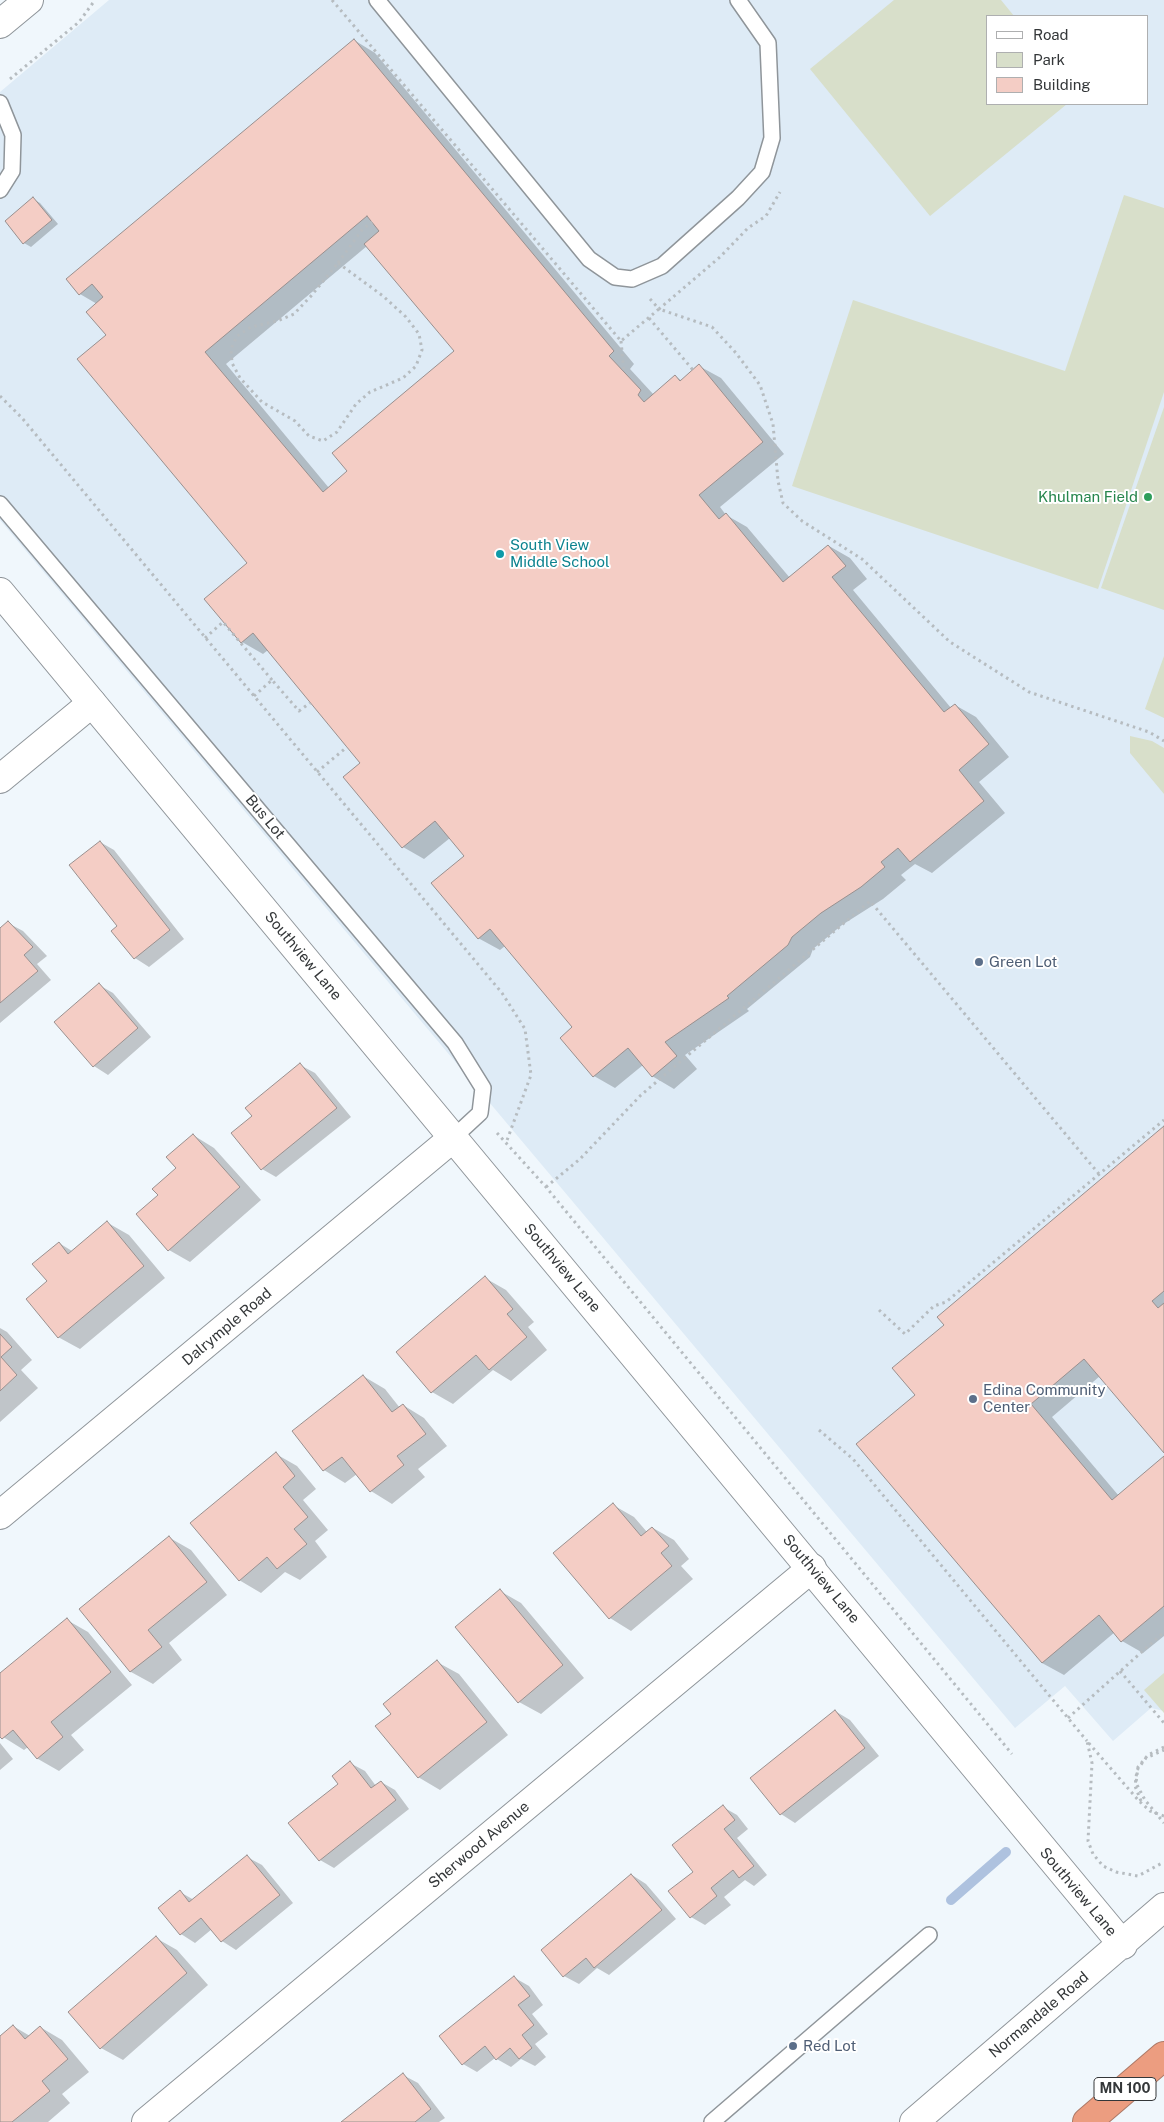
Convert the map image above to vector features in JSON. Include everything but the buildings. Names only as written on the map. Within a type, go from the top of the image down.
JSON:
[{"type":"highway","name":"MN 100","points":[[1087,2122],[1164,2056]]},
{"type":"street","points":[[0,24],[29,0]]},
{"type":"street","name":"Southview Lane","points":[[0,592],[1123,1945]]},
{"type":"street","points":[[0,779],[92,703]]},
{"type":"street","name":"Dalrymple Road","points":[[0,1515],[453,1138]]},
{"type":"street","name":"Sherwood Avenue","points":[[146,2122],[812,1568]]},
{"type":"street","name":"Normandale Road","points":[[914,2122],[1123,1945],[1164,1907]]},
{"type":"lane","points":[[377,0],[589,259],[615,277],[632,279],[662,266],[738,198],[762,172],[772,138],[768,43],[738,0]]},
{"type":"lane","points":[[0,103],[13,135],[12,171],[0,190]]},
{"type":"lane","name":"Bus Lot","points":[[0,504],[455,1043],[483,1088],[480,1113]]},
{"type":"lane","points":[[453,1138],[480,1113]]},
{"type":"lane","points":[[712,2122],[929,1935]]},
{"type":"path","points":[[7,81],[79,22],[95,0]]},
{"type":"path","points":[[332,0],[621,341],[624,372]]},
{"type":"path","points":[[338,263],[383,296],[406,317],[419,334],[422,350],[416,366],[403,378],[370,392],[356,404],[337,432],[323,441],[309,436],[295,421],[262,402],[240,378],[232,363],[231,349],[237,336],[251,327],[277,321],[294,314],[312,296],[362,230],[372,222]]},
{"type":"path","points":[[621,341],[659,309],[712,327],[736,353],[760,385],[773,424],[778,481],[783,502],[802,521],[862,559],[950,642],[1029,692],[1149,732],[1164,741]]},
{"type":"path","points":[[649,318],[693,370]]},
{"type":"path","points":[[0,396],[22,418],[502,993],[525,1029],[530,1075],[506,1144]]},
{"type":"path","points":[[205,638],[223,622],[299,711],[310,703]]},
{"type":"path","points":[[254,696],[272,680]]},
{"type":"path","points":[[317,772],[347,747]]},
{"type":"path","points":[[546,1187],[580,1159],[641,1095],[870,902],[1098,1174]]},
{"type":"path","points":[[480,1113],[546,1187],[1012,1754]]},
{"type":"path","points":[[879,1310],[905,1334],[934,1306],[946,1302],[1164,1120]]},
{"type":"path","points":[[819,1430],[853,1459],[1139,1802],[1150,1811],[1164,1816]]},
{"type":"path","points":[[1068,1718],[1164,1632]]},
{"type":"path","points":[[1120,1671],[1164,1723]]},
{"type":"path","points":[[1087,1741],[1092,1763],[1088,1841],[1093,1854],[1103,1866],[1116,1872],[1138,1876],[1164,1862]]},
{"type":"path","points":[[1164,1749],[1146,1758],[1137,1770],[1135,1786],[1140,1801],[1151,1811],[1164,1816]]},
{"type":"path","points":[[1164,1749],[1148,1755],[1138,1767],[1136,1783],[1145,1800],[1164,1823]]},
{"type":"shaded area","points":[[109,0],[1164,0],[1164,1711],[1151,1708],[1113,1741],[1065,1686],[1015,1728],[0,520],[0,92]]},
{"type":"green space","points":[[894,0],[1001,0],[1013,15],[986,15],[986,105],[1066,105],[930,216],[810,69]]},
{"type":"green space","points":[[1124,195],[1164,208],[1164,392],[1098,589],[792,486],[853,300],[1065,371]]},
{"type":"green space","name":"Khulman Field","points":[[1164,407],[1164,610],[1101,588]]},
{"type":"green space","points":[[1164,656],[1164,718],[1145,709]]},
{"type":"green space","points":[[1130,736],[1152,741],[1164,748],[1164,794],[1130,753]]},
{"type":"green space","points":[[1164,1673],[1164,1713],[1144,1690]]},
{"type":"waterway","points":[[951,1900],[1006,1852]]},
{"type":"place","name":"Khulman Field","points":[[1148,497]]},
{"type":"place","name":"South View Middle School","points":[[500,554]]},
{"type":"place","name":"Green Lot","points":[[979,962]]},
{"type":"place","name":"Edina Community Center","points":[[973,1399]]},
{"type":"place","name":"Red Lot","points":[[793,2046]]}]
